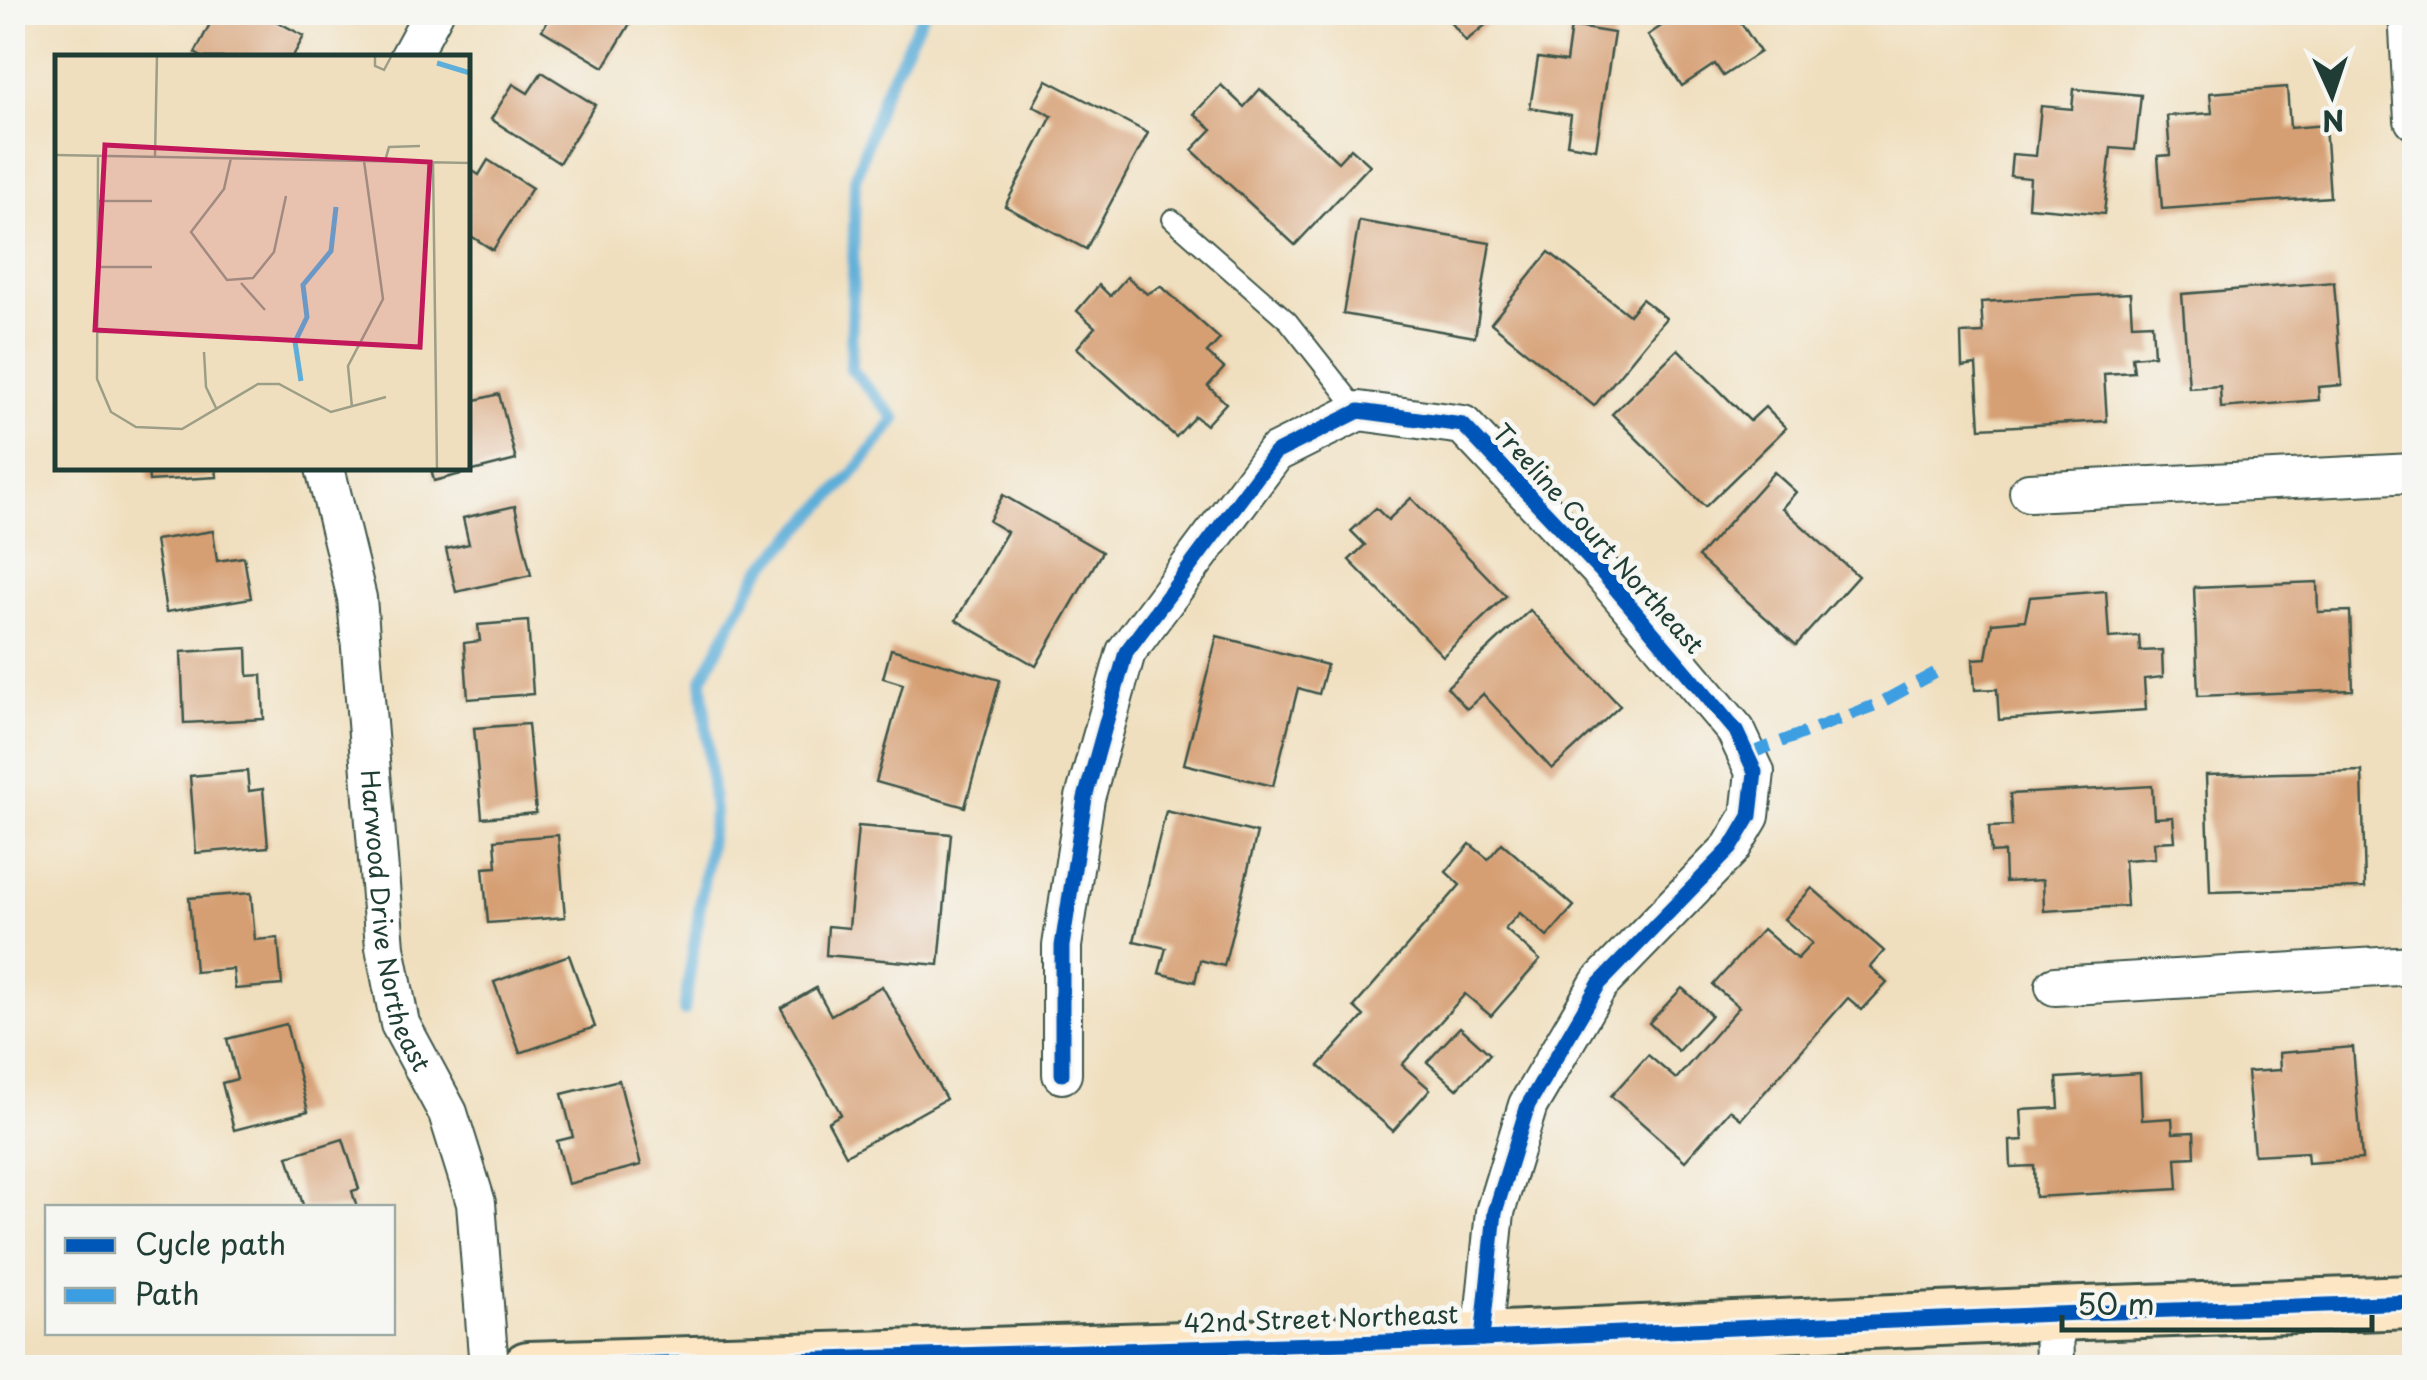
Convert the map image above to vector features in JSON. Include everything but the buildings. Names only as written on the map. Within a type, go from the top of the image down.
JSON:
[{"type":"street","points":[[411,55],[434,12]]},
{"type":"street","points":[[2408,12],[2414,120]]},
{"type":"street","points":[[1062,1074],[1062,946],[1085,798],[1126,652],[1275,453],[1359,411]]},
{"type":"street","name":"Treeline Court Northeast","points":[[1359,411],[1463,424],[1599,569],[1736,730],[1755,772],[1750,816],[1732,848],[1599,984],[1528,1105],[1495,1212],[1482,1339]]},
{"type":"street","name":"Harwood Drive Northeast","points":[[325,470],[357,598],[385,947],[400,1024],[448,1113],[476,1203],[489,1368]]},
{"type":"street","points":[[2029,492],[2414,473]]},
{"type":"street","points":[[2055,986],[2414,965]]},
{"type":"street","name":"42nd Street Northeast","points":[[528,1368],[1482,1339],[2414,1302]]},
{"type":"street","points":[[2054,1314],[2055,1368]]},
{"type":"lane","points":[[1172,219],[1288,321],[1359,411]]},
{"type":"waterway","points":[[684,1011],[714,813],[702,679],[759,572],[852,475],[896,419],[851,369],[855,179],[883,94],[924,12]]},
{"type":"marked path","points":[[1747,755],[1878,704],[1935,673]]},
{"type":"cycle path","points":[[1062,1074],[1062,946],[1085,798],[1126,652],[1275,453],[1359,411],[1463,425],[1599,569],[1736,731],[1755,772],[1750,816],[1731,848],[1599,984],[1528,1105],[1495,1212],[1482,1339]]},
{"type":"cycle path","points":[[528,1368],[1482,1339],[2414,1302]]}]
